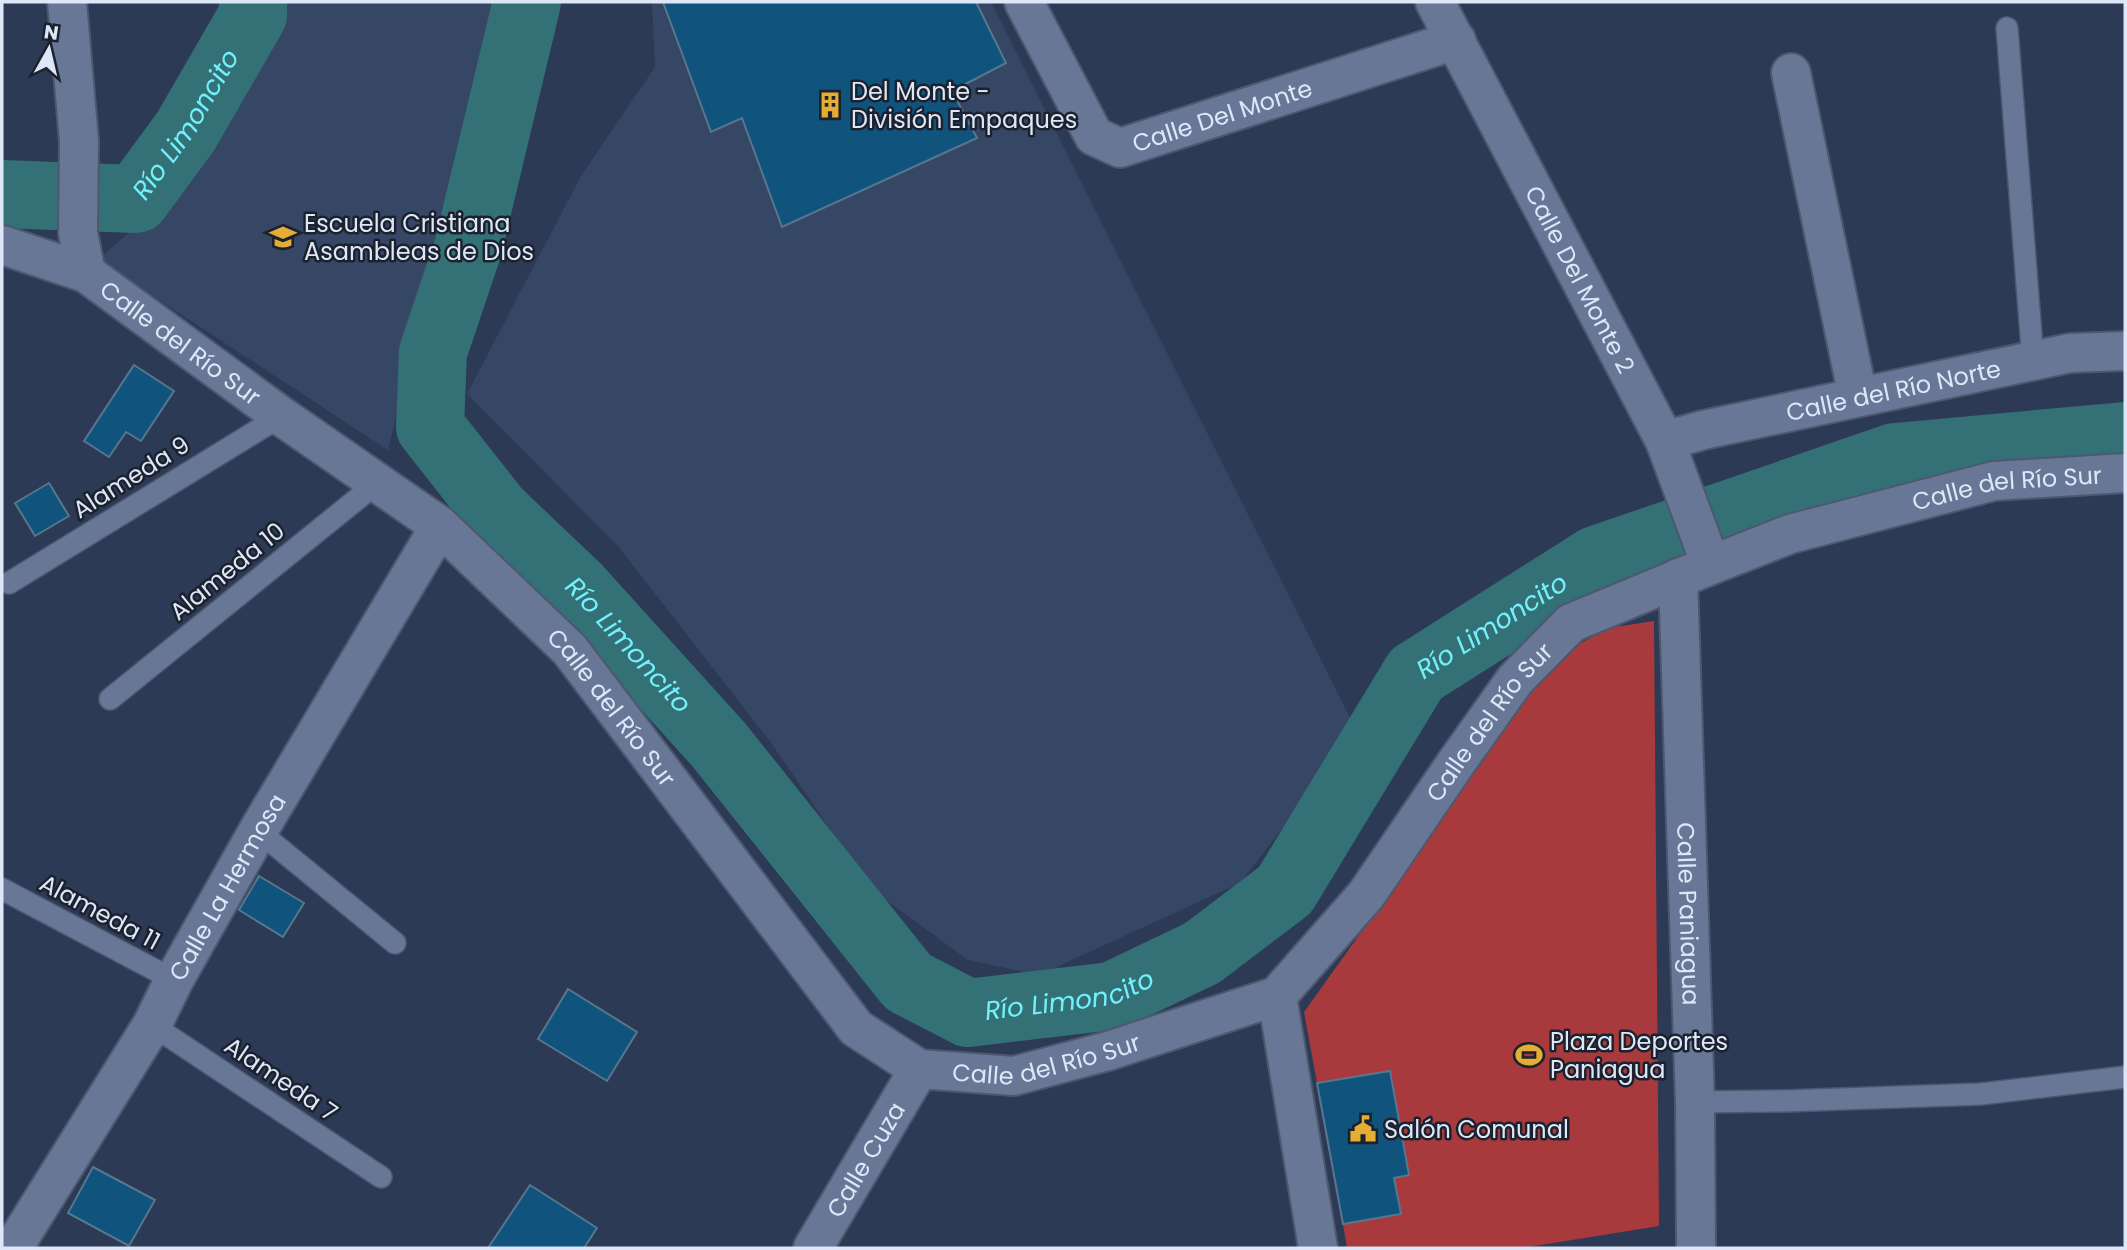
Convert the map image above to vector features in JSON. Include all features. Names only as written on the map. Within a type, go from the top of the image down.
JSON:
[{"type":"street","points":[[67,2],[79,141],[78,233],[86,273]]},
{"type":"street","name":"Calle Del Monte","points":[[1024,2],[1094,136],[1120,148],[1456,40]]},
{"type":"street","name":"Calle Del Monte 2","points":[[1436,2],[1664,440],[1679,477],[1697,562]]},
{"type":"street","points":[[1791,73],[1858,397]]},
{"type":"street","name":"Calle del Río Sur","points":[[2,245],[86,273],[281,416],[440,526],[570,650],[856,1028],[919,1069],[1014,1076],[1108,1051],[1277,996],[1366,895],[1508,691],[1571,623],[1697,562],[1790,534],[1993,481],[2125,473]]},
{"type":"street","name":"Calle del Río Norte","points":[[1664,440],[2070,353],[2125,351]]},
{"type":"street","name":"Calle La Hermosa","points":[[13,1248],[152,1025],[258,831],[440,526]]},
{"type":"street","name":"Calle Paniagua","points":[[1696,1248],[1697,562]]},
{"type":"street","points":[[1277,996],[1318,1248]]},
{"type":"street","name":"Calle Cuza","points":[[813,1248],[919,1069]]},
{"type":"lane","points":[[2007,29],[2033,361]]},
{"type":"lane","name":"Alameda 9","points":[[9,583],[281,416]]},
{"type":"lane","name":"Alameda 10","points":[[110,699],[377,483]]},
{"type":"lane","points":[[258,831],[395,943]]},
{"type":"lane","name":"Alameda 11","points":[[2,889],[174,981]]},
{"type":"lane","name":"Alameda 7","points":[[152,1025],[381,1177]]},
{"type":"lane","points":[[1695,1102],[1981,1094],[2125,1077]]},
{"type":"shaded area","name":"Escuela Cristiana Asambleas de Dios","points":[[274,2],[514,2],[430,275],[388,450],[98,260],[151,213],[273,27]]},
{"type":"shaded area","points":[[652,2],[663,2],[711,132],[742,118],[782,226],[976,138],[952,91],[1006,63],[976,2],[991,2],[1357,732],[1240,883],[1039,975],[968,960],[871,889],[772,744],[618,546],[467,394],[581,176],[655,67]]},
{"type":"shaded area","points":[[1654,621],[1659,1226],[1523,1248],[1347,1248],[1343,1224],[1400,1214],[1394,1178],[1408,1175],[1317,1083],[1304,1012],[1450,808],[1510,710],[1570,649],[1608,628]]},
{"type":"building","name":"Del Monte - División Empaques","points":[[663,2],[976,2],[1006,63],[952,91],[977,138],[782,227],[742,118],[711,132]]},
{"type":"building","points":[[134,365],[174,391],[141,441],[126,432],[109,457],[84,441]]},
{"type":"building","points":[[49,483],[69,516],[35,536],[15,503]]},
{"type":"building","points":[[259,876],[304,903],[283,937],[239,910]]},
{"type":"building","points":[[568,989],[637,1032],[607,1081],[538,1039]]},
{"type":"building","name":"Salón Comunal","points":[[1390,1071],[1409,1175],[1394,1178],[1401,1214],[1343,1224],[1317,1083]]},
{"type":"building","points":[[93,1167],[155,1200],[129,1246],[68,1213]]},
{"type":"building","points":[[530,1185],[597,1228],[584,1248],[488,1248]]},
{"type":"waterway","name":"Río Limoncito","points":[[2,194],[136,199],[186,131],[253,15],[253,2]]},
{"type":"waterway","name":"Río Limoncito","points":[[527,2],[468,248],[433,352],[430,427],[497,512],[578,589],[719,745],[908,982],[968,1013],[1112,996],[1202,953],[1285,890],[1416,674],[1596,560],[1895,457],[2125,436]]},
{"type":"place","name":"Del Monte - División Empaques","points":[[830,105]]},
{"type":"place","name":"Escuela Cristiana Asambleas de Dios","points":[[283,237]]},
{"type":"place","name":"Plaza Deportes Paniagua","points":[[1529,1055]]},
{"type":"place","name":"Salón Comunal","points":[[1363,1129]]}]
